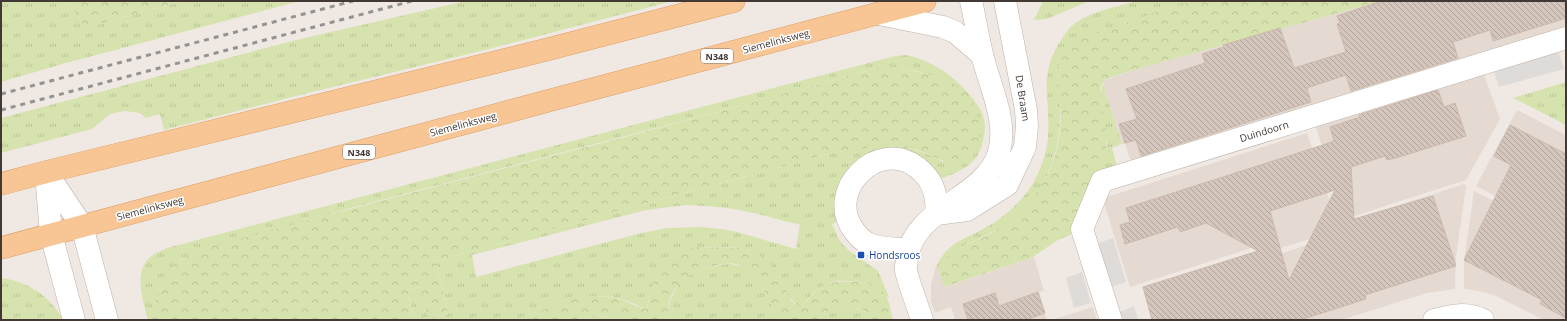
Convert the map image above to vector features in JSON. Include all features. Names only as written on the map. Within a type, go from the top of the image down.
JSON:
[{"type":"main road","points":[[1,184],[541,51],[734,1]]},
{"type":"main road","name":"Siemelinksweg","points":[[1,248],[555,98],[925,1]]},
{"type":"street","points":[[922,320],[906,270],[908,249],[911,240],[936,214],[976,183],[990,169],[996,161],[1002,133],[998,111],[982,55],[971,1]]},
{"type":"street","name":"De Braam","points":[[936,214],[967,210],[1007,185],[1026,147],[1026,110],[1005,1]]},
{"type":"street","points":[[879,14],[943,27],[955,32],[982,55]]},
{"type":"street","name":"Duindoorn","points":[[1110,320],[1082,229],[1102,180],[1566,38]]},
{"type":"street","points":[[908,249],[887,248],[868,244],[853,229],[848,219],[846,202],[850,186],[855,176],[863,168],[872,163],[894,159],[905,161],[924,172],[931,182],[937,202],[936,214]]},
{"type":"street","points":[[46,172],[82,226],[107,320]]},
{"type":"street","points":[[46,172],[50,234],[74,320]]},
{"type":"street","points":[[1434,320],[1458,314],[1471,315],[1483,320]]},
{"type":"shaded area","points":[[1381,1],[1566,1],[1566,26],[1132,165],[1125,144],[1122,144],[1103,84],[1105,80],[1137,69]]},
{"type":"shaded area","points":[[1557,48],[1564,69],[1499,87],[1493,68]]},
{"type":"shaded area","points":[[1483,72],[1500,119],[1466,180],[1345,219],[1315,125]]},
{"type":"shaded area","points":[[1517,110],[1566,135],[1566,233],[1476,186]]},
{"type":"shaded area","points":[[1307,133],[1336,220],[1317,237],[1264,253],[1261,245],[1130,287],[1104,203],[1107,197]]},
{"type":"shaded area","points":[[1464,184],[1466,186],[1456,257],[1455,289],[1427,293],[1341,320],[1287,320],[1267,258],[1331,237],[1328,228]]},
{"type":"shaded area","points":[[1474,191],[1566,238],[1566,320],[1544,320],[1494,295],[1464,289],[1464,260]]},
{"type":"shaded area","points":[[1113,238],[1126,282],[1108,288],[1096,244]]},
{"type":"shaded area","points":[[1034,257],[1044,291],[1038,292],[1047,320],[955,320],[951,307],[935,313],[931,302],[931,284],[936,266],[945,287]]},
{"type":"shaded area","points":[[1082,272],[1091,303],[1074,308],[1066,278]]},
{"type":"shaded area","points":[[1134,306],[1138,320],[1118,320],[1118,313]]},
{"type":"shaded area","points":[[1093,307],[1097,320],[1050,320],[1058,318]]},
{"type":"green space","points":[[1,1],[67,1],[86,28],[182,1],[300,1],[66,63],[1,82]]},
{"type":"green space","points":[[67,1],[182,1],[86,28]]},
{"type":"green space","points":[[466,1],[673,1],[481,51],[164,130],[160,114],[146,118],[140,113],[124,111],[110,114],[92,129],[1,153],[1,118],[296,40]]},
{"type":"green space","points":[[1043,1],[1089,1],[1047,19],[1034,20]]},
{"type":"green space","points":[[1137,1],[1194,1],[1124,23],[1058,67],[1060,112],[1059,134],[1053,162],[1041,187],[1023,210],[1009,222],[954,252],[943,261],[938,268],[936,266],[946,251],[962,239],[998,220],[1020,200],[1030,188],[1042,164],[1046,150],[1048,137],[1047,76],[1049,65],[1061,40],[1070,27],[1088,16]]},
{"type":"green space","points":[[1194,1],[1381,1],[1137,69],[1105,80],[1101,86],[1100,95],[1107,138],[1106,151],[1097,176],[1070,235],[1058,240],[1034,257],[944,287],[938,268],[942,262],[958,249],[990,234],[1011,220],[1034,196],[1044,181],[1055,156],[1061,124],[1057,71],[1058,66],[1068,50],[1077,42],[1093,34]]},
{"type":"green space","points":[[906,55],[926,61],[935,66],[960,85],[974,100],[982,112],[985,125],[983,141],[978,155],[969,165],[943,178],[880,151],[839,221],[832,224],[840,241],[848,250],[878,271],[889,297],[883,295],[874,287],[866,284],[851,281],[837,281],[820,287],[803,304],[797,305],[740,248],[706,247],[686,251],[677,255],[668,263],[655,281],[647,308],[645,310],[629,301],[604,296],[590,297],[562,302],[538,314],[532,320],[429,320],[448,314],[436,261],[824,155],[854,149],[885,146],[900,147],[915,150],[943,162],[959,87],[934,76],[916,71],[880,67],[778,96],[351,208],[187,256],[174,267],[149,313],[151,320],[148,320],[144,305],[141,279],[145,263],[150,257],[167,248],[895,56]],"holes":[[[686,205],[733,209],[800,224],[796,249],[722,229],[701,227],[667,228],[637,234],[476,277],[472,255],[646,210]]]},
{"type":"green space","points":[[880,67],[913,71],[937,77],[958,86],[966,92],[972,99],[975,107],[979,129],[979,139],[974,152],[962,162],[955,163],[942,160],[917,150],[905,148],[870,147],[836,152],[436,261],[448,314],[429,320],[420,287],[408,290],[413,320],[151,320],[149,313],[174,267],[192,252],[364,205],[708,115]]},
{"type":"green space","points":[[1566,82],[1566,125],[1513,98]]},
{"type":"green space","points":[[1103,84],[1122,144],[1112,148],[1118,169],[1097,176],[1107,145],[1100,95]]},
{"type":"green space","points":[[696,247],[740,248],[749,250],[761,256],[773,267],[792,302],[797,305],[804,303],[820,287],[835,282],[845,281],[864,283],[873,286],[881,290],[886,296],[893,320],[873,320],[862,309],[842,307],[829,310],[819,320],[779,320],[764,289],[754,276],[739,265],[731,263],[708,267],[689,276],[681,282],[670,299],[668,320],[624,320],[612,317],[593,316],[572,320],[532,320],[540,312],[550,306],[573,298],[597,296],[609,297],[620,299],[646,309],[655,280],[663,267],[674,257],[688,249]]},
{"type":"green space","points":[[726,264],[737,265],[754,275],[765,292],[779,320],[668,320],[671,299],[682,281],[697,271]]},
{"type":"green space","points":[[1,278],[20,283],[38,292],[52,304],[63,320],[1,319]]},
{"type":"green space","points":[[421,287],[429,320],[413,320],[408,290]]},
{"type":"green space","points":[[842,307],[862,309],[873,320],[819,320],[829,310]]},
{"type":"green space","points":[[593,316],[612,317],[624,320],[572,320]]},
{"type":"building","points":[[1381,1],[1566,1],[1566,18],[1493,41],[1490,30],[1453,42],[1458,58],[1351,91],[1346,75],[1307,88],[1311,102],[1141,156],[1136,140],[1125,143],[1119,124],[1137,119],[1126,89],[1205,63],[1202,54],[1224,47],[1223,45],[1280,28],[1294,68],[1346,52],[1337,24],[1340,23],[1337,16]]},
{"type":"building","points":[[1438,90],[1444,107],[1455,103],[1466,136],[1399,157],[1387,160],[1385,156],[1351,167],[1354,219],[1433,196],[1456,266],[1365,295],[1366,299],[1300,320],[1152,320],[1143,287],[1258,251],[1206,223],[1180,232],[1178,227],[1125,244],[1120,225],[1130,222],[1126,208],[1334,141],[1330,127],[1360,117],[1359,115]],"holes":[[[1335,190],[1289,280],[1270,211]]]},
{"type":"building","points":[[1510,125],[1566,154],[1566,318],[1540,304],[1542,300],[1464,260],[1511,165],[1494,156]]},
{"type":"building","points":[[1038,292],[1045,313],[1026,320],[968,320],[963,304],[995,293],[999,306]]},
{"type":"railway","points":[[1,94],[353,1]]},
{"type":"railway","points":[[1,110],[412,1]]},
{"type":"place","name":"Hondsroos","points":[[861,255]]}]
